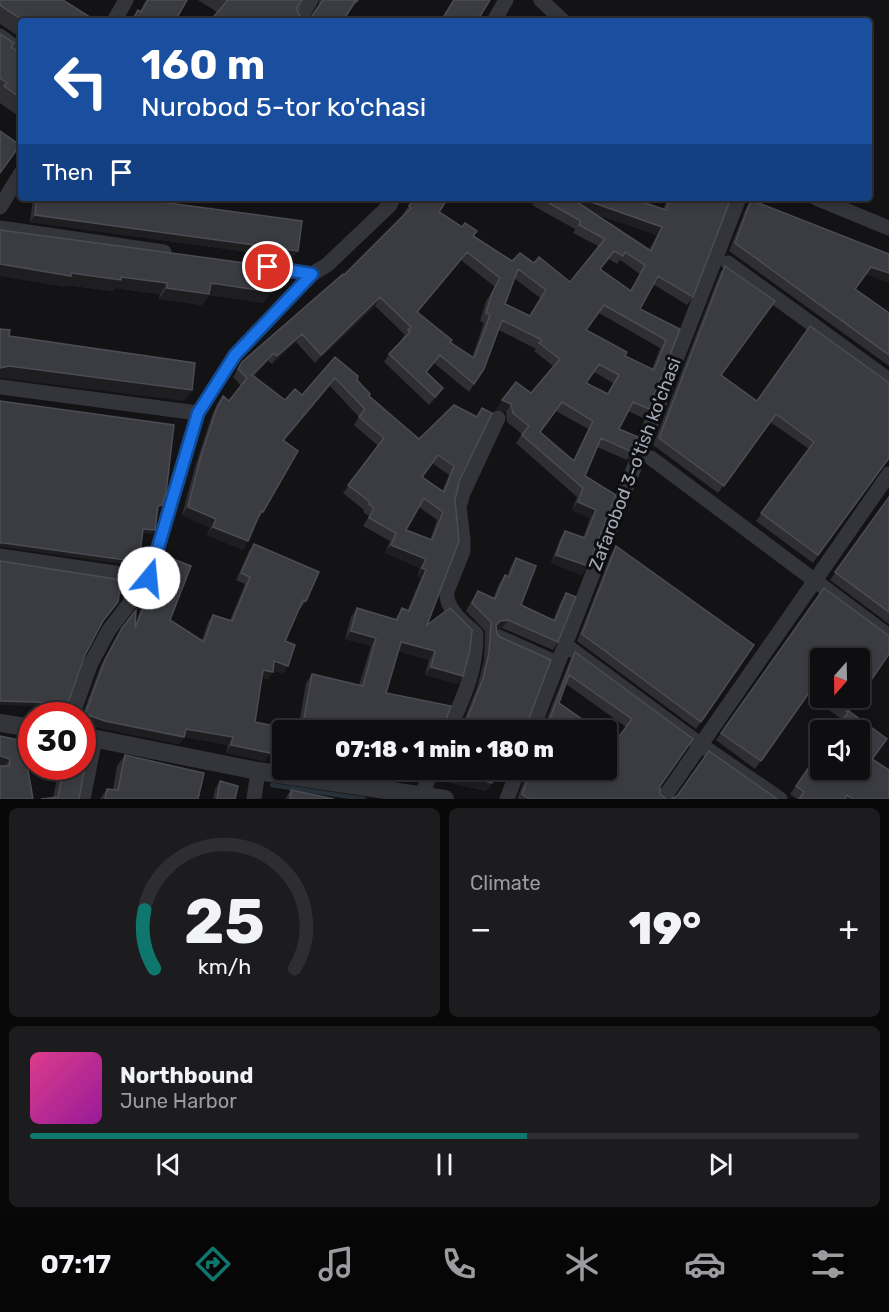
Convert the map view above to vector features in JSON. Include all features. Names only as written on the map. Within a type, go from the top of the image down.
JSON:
[{"type":"street","points":[[116,18],[126,0]]},
{"type":"street","points":[[300,18],[311,0]]},
{"type":"street","points":[[496,18],[506,0]]},
{"type":"street","points":[[541,0],[560,18]]},
{"type":"street","points":[[0,36],[18,49]]},
{"type":"street","points":[[0,207],[18,178]]},
{"type":"street","points":[[77,702],[91,663],[109,630],[149,578],[198,413],[235,355],[312,274],[327,265],[392,201]]},
{"type":"street","name":"Zafarobod 3-o'tish ko'chasi","points":[[536,720],[738,201]]},
{"type":"street","points":[[823,201],[889,228]]},
{"type":"street","points":[[0,228],[173,254]]},
{"type":"street","points":[[728,263],[889,380]]},
{"type":"street","points":[[243,264],[312,274]]},
{"type":"street","points":[[0,387],[198,413]]},
{"type":"street","points":[[453,720],[476,656],[476,634],[456,615],[446,598],[463,552],[459,507],[463,492],[498,417]]},
{"type":"street","points":[[651,458],[889,636]]},
{"type":"street","points":[[663,799],[889,474]]},
{"type":"street","points":[[0,556],[149,578]]},
{"type":"street","points":[[499,637],[557,663]]},
{"type":"street","points":[[571,649],[701,745],[780,799]]},
{"type":"street","points":[[0,723],[18,726]]},
{"type":"street","points":[[96,738],[258,771],[445,799]]},
{"type":"street","points":[[254,799],[258,771]]},
{"type":"street","points":[[83,799],[85,780]]},
{"type":"street","points":[[422,794],[428,780]]},
{"type":"street","points":[[507,799],[514,780]]},
{"type":"building","points":[[0,0],[63,0],[91,18],[20,18],[0,5]]},
{"type":"building","points":[[148,0],[187,0],[177,18],[134,18],[138,10],[141,12]]},
{"type":"building","points":[[302,0],[297,8],[302,18],[213,18],[227,1]]},
{"type":"building","points":[[323,0],[358,0],[355,1],[345,18],[302,18],[311,17]]},
{"type":"building","points":[[454,0],[490,0],[479,18],[443,18]]},
{"type":"building","points":[[0,34],[14,43],[11,47],[18,52],[18,96],[4,86],[7,83],[0,78]]},
{"type":"building","points":[[0,131],[18,144],[18,148],[0,173]]},
{"type":"building","points":[[37,201],[153,201],[302,221],[298,251],[35,215]]},
{"type":"building","points":[[412,201],[446,201],[439,212],[462,227],[465,223],[477,231],[473,236],[512,261],[520,253],[534,263],[539,257],[570,282],[605,239],[579,225],[581,221],[545,201],[576,201],[651,251],[662,227],[588,201],[640,201],[666,210],[669,201],[730,201],[693,297],[658,276],[640,309],[680,329],[649,409],[633,402],[619,429],[638,437],[632,452],[601,438],[585,476],[616,495],[588,566],[556,555],[565,531],[585,538],[596,510],[578,502],[583,488],[522,435],[529,426],[513,413],[511,404],[502,400],[516,382],[531,393],[560,359],[539,343],[542,340],[502,320],[484,369],[474,384],[440,355],[426,372],[443,388],[435,397],[389,354],[410,332],[408,330],[411,327],[380,297],[321,355],[302,334],[277,356],[274,353],[252,375],[285,400],[295,389],[302,395],[335,357],[358,376],[357,380],[370,394],[369,396],[419,439],[454,405],[477,417],[482,408],[492,413],[459,482],[455,500],[459,541],[427,625],[450,608],[472,630],[470,650],[463,676],[431,667],[435,651],[401,642],[386,693],[451,706],[446,720],[304,720],[312,674],[363,686],[376,638],[351,631],[357,608],[397,620],[402,608],[409,611],[426,570],[422,568],[426,559],[391,545],[396,533],[369,518],[374,508],[369,504],[370,502],[348,485],[384,438],[359,417],[365,409],[335,378],[283,440],[298,451],[263,512],[261,511],[248,541],[213,527],[216,519],[188,507],[216,410],[223,396],[229,401],[247,378],[238,369],[242,362],[344,275],[411,208],[409,206]],"holes":[[[614,251],[623,256],[625,252],[645,265],[631,291],[600,269]],[[467,252],[500,278],[492,293],[486,313],[490,315],[474,358],[450,342],[452,340],[417,312]],[[518,269],[546,290],[530,316],[505,304]],[[604,305],[666,340],[654,370],[625,356],[627,352],[586,330]],[[599,364],[619,375],[608,394],[586,383]],[[562,402],[593,421],[574,461],[540,432]],[[438,455],[454,466],[444,492],[422,477]],[[424,498],[443,512],[432,540],[406,530]]]},
{"type":"building","points":[[751,201],[754,201],[889,254],[889,273],[871,267],[855,289],[889,313],[889,355],[735,243]]},
{"type":"building","points":[[0,230],[275,267],[271,292],[211,283],[209,294],[167,288],[167,283],[71,273],[71,276],[0,264]]},
{"type":"building","points":[[725,266],[775,301],[721,375],[757,401],[810,326],[889,383],[889,458],[818,555],[761,513],[814,442],[776,414],[724,486],[659,438]]},
{"type":"building","points":[[0,329],[10,330],[9,336],[195,363],[192,390],[9,366],[0,368]]},
{"type":"building","points":[[0,401],[174,425],[166,493],[162,505],[158,506],[155,530],[143,529],[139,562],[0,543]]},
{"type":"building","points":[[889,497],[889,612],[835,572]]},
{"type":"building","points":[[254,544],[319,572],[306,601],[303,600],[285,641],[295,645],[288,666],[274,661],[273,672],[263,670],[255,722],[272,725],[270,753],[231,745],[233,737],[186,729],[184,737],[96,718],[96,702],[89,702],[105,660],[122,628],[136,610],[135,628],[149,593],[163,574],[168,557],[191,566],[170,620],[204,642],[213,615],[232,621],[250,577],[241,573]]},
{"type":"building","points":[[616,546],[754,645],[701,722],[582,634]]},
{"type":"building","points":[[516,558],[536,566],[521,605],[555,621],[566,593],[576,597],[558,642],[508,620],[500,621],[496,625],[497,634],[500,637],[551,660],[529,720],[466,720],[483,679],[489,653],[491,622],[472,603],[478,591],[495,599],[505,575],[509,577]]},
{"type":"building","points":[[0,561],[121,580],[118,602],[103,621],[85,655],[68,702],[0,701]]},
{"type":"building","points":[[824,588],[889,636],[889,654],[870,682],[870,648],[810,648],[810,691],[761,761],[721,733]]},
{"type":"building","points":[[575,652],[693,739],[660,786],[660,794],[666,799],[529,799],[522,794],[527,780],[617,780],[617,739],[632,719],[569,675],[559,703],[584,720],[549,720]]},
{"type":"building","points":[[849,711],[861,720],[842,720]]},
{"type":"building","points":[[870,726],[887,739],[872,759],[889,770],[889,799],[853,799],[847,795],[845,799],[799,799],[804,792],[796,786],[810,766],[810,780],[870,780]]},
{"type":"building","points":[[0,736],[18,740],[18,780],[30,780],[33,799],[0,799],[0,766],[9,766],[10,759],[0,756]]},
{"type":"building","points":[[709,751],[777,799],[671,799],[677,796]]},
{"type":"building","points":[[125,755],[204,773],[198,799],[105,799],[107,789],[118,790]]},
{"type":"building","points":[[61,780],[82,780],[79,799],[41,799],[58,797]]},
{"type":"building","points":[[479,780],[494,780],[492,783]]},
{"type":"building","points":[[220,781],[238,786],[235,799],[217,799]]},
{"type":"building","points":[[291,790],[334,799],[290,799]]},
{"type":"waterway","points":[[272,785],[364,799]]},
{"type":"route","points":[[149,578],[198,413],[235,355],[312,274],[268,267]]}]
